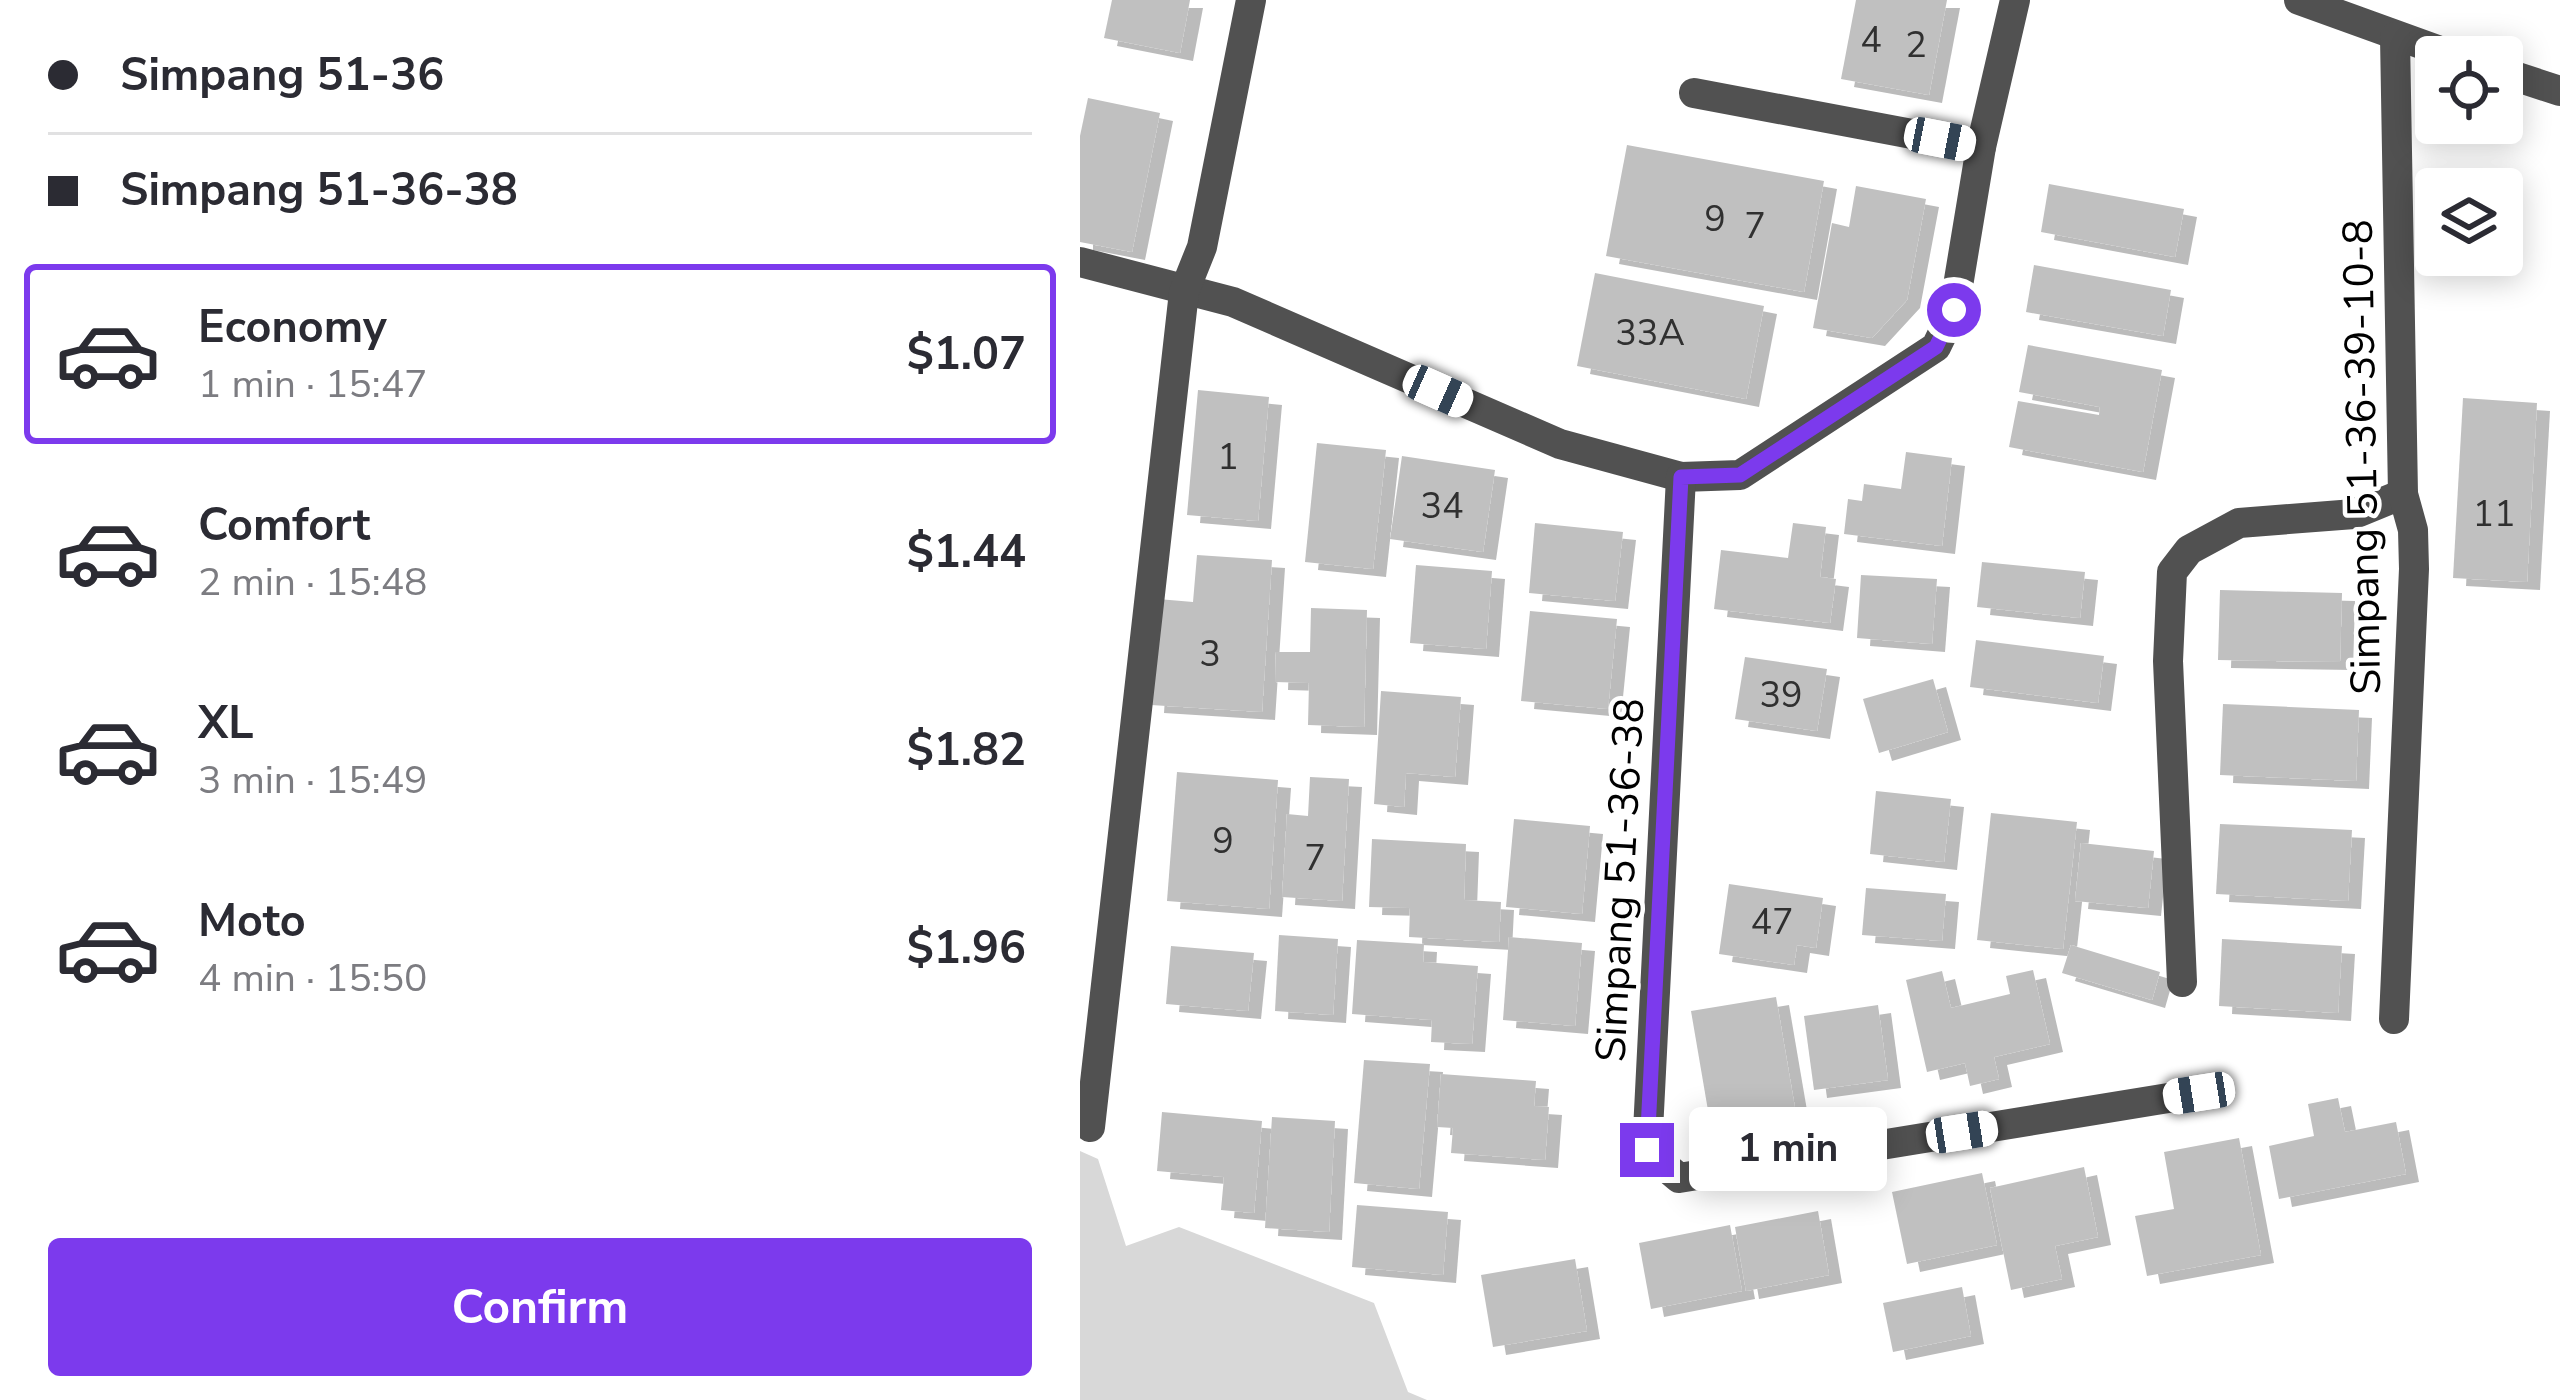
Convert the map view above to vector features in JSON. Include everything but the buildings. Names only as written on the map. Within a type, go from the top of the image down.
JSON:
[{"type":"street","points":[[1090,1127],[1184,292],[1202,247],[1251,0]]},
{"type":"street","points":[[1080,262],[1233,302],[1560,444],[1681,477],[1740,475],[1936,347],[1954,310],[1981,147],[2015,0]]},
{"type":"street","points":[[2299,0],[2415,43]]},
{"type":"street","name":"Simpang 51-36-39-10-8","points":[[2394,1018],[2414,568],[2413,530],[2403,494],[2395,37]]},
{"type":"street","points":[[2523,79],[2560,91]]},
{"type":"street","points":[[1694,93],[1981,147]]},
{"type":"street","name":"Simpang 51-36-38","points":[[1681,477],[1647,1150],[1678,1178],[2199,1093]]},
{"type":"street","points":[[2182,982],[2168,661],[2172,572],[2189,550],[2239,523],[2354,514],[2403,494]]},
{"type":"shaded area","points":[[1080,1151],[1098,1159],[1126,1246],[1179,1227],[1374,1303],[1408,1392],[1427,1400],[1080,1400]]},
{"type":"route","points":[[1647,1150],[1681,477],[1740,475],[1936,347],[1954,310]]}]
